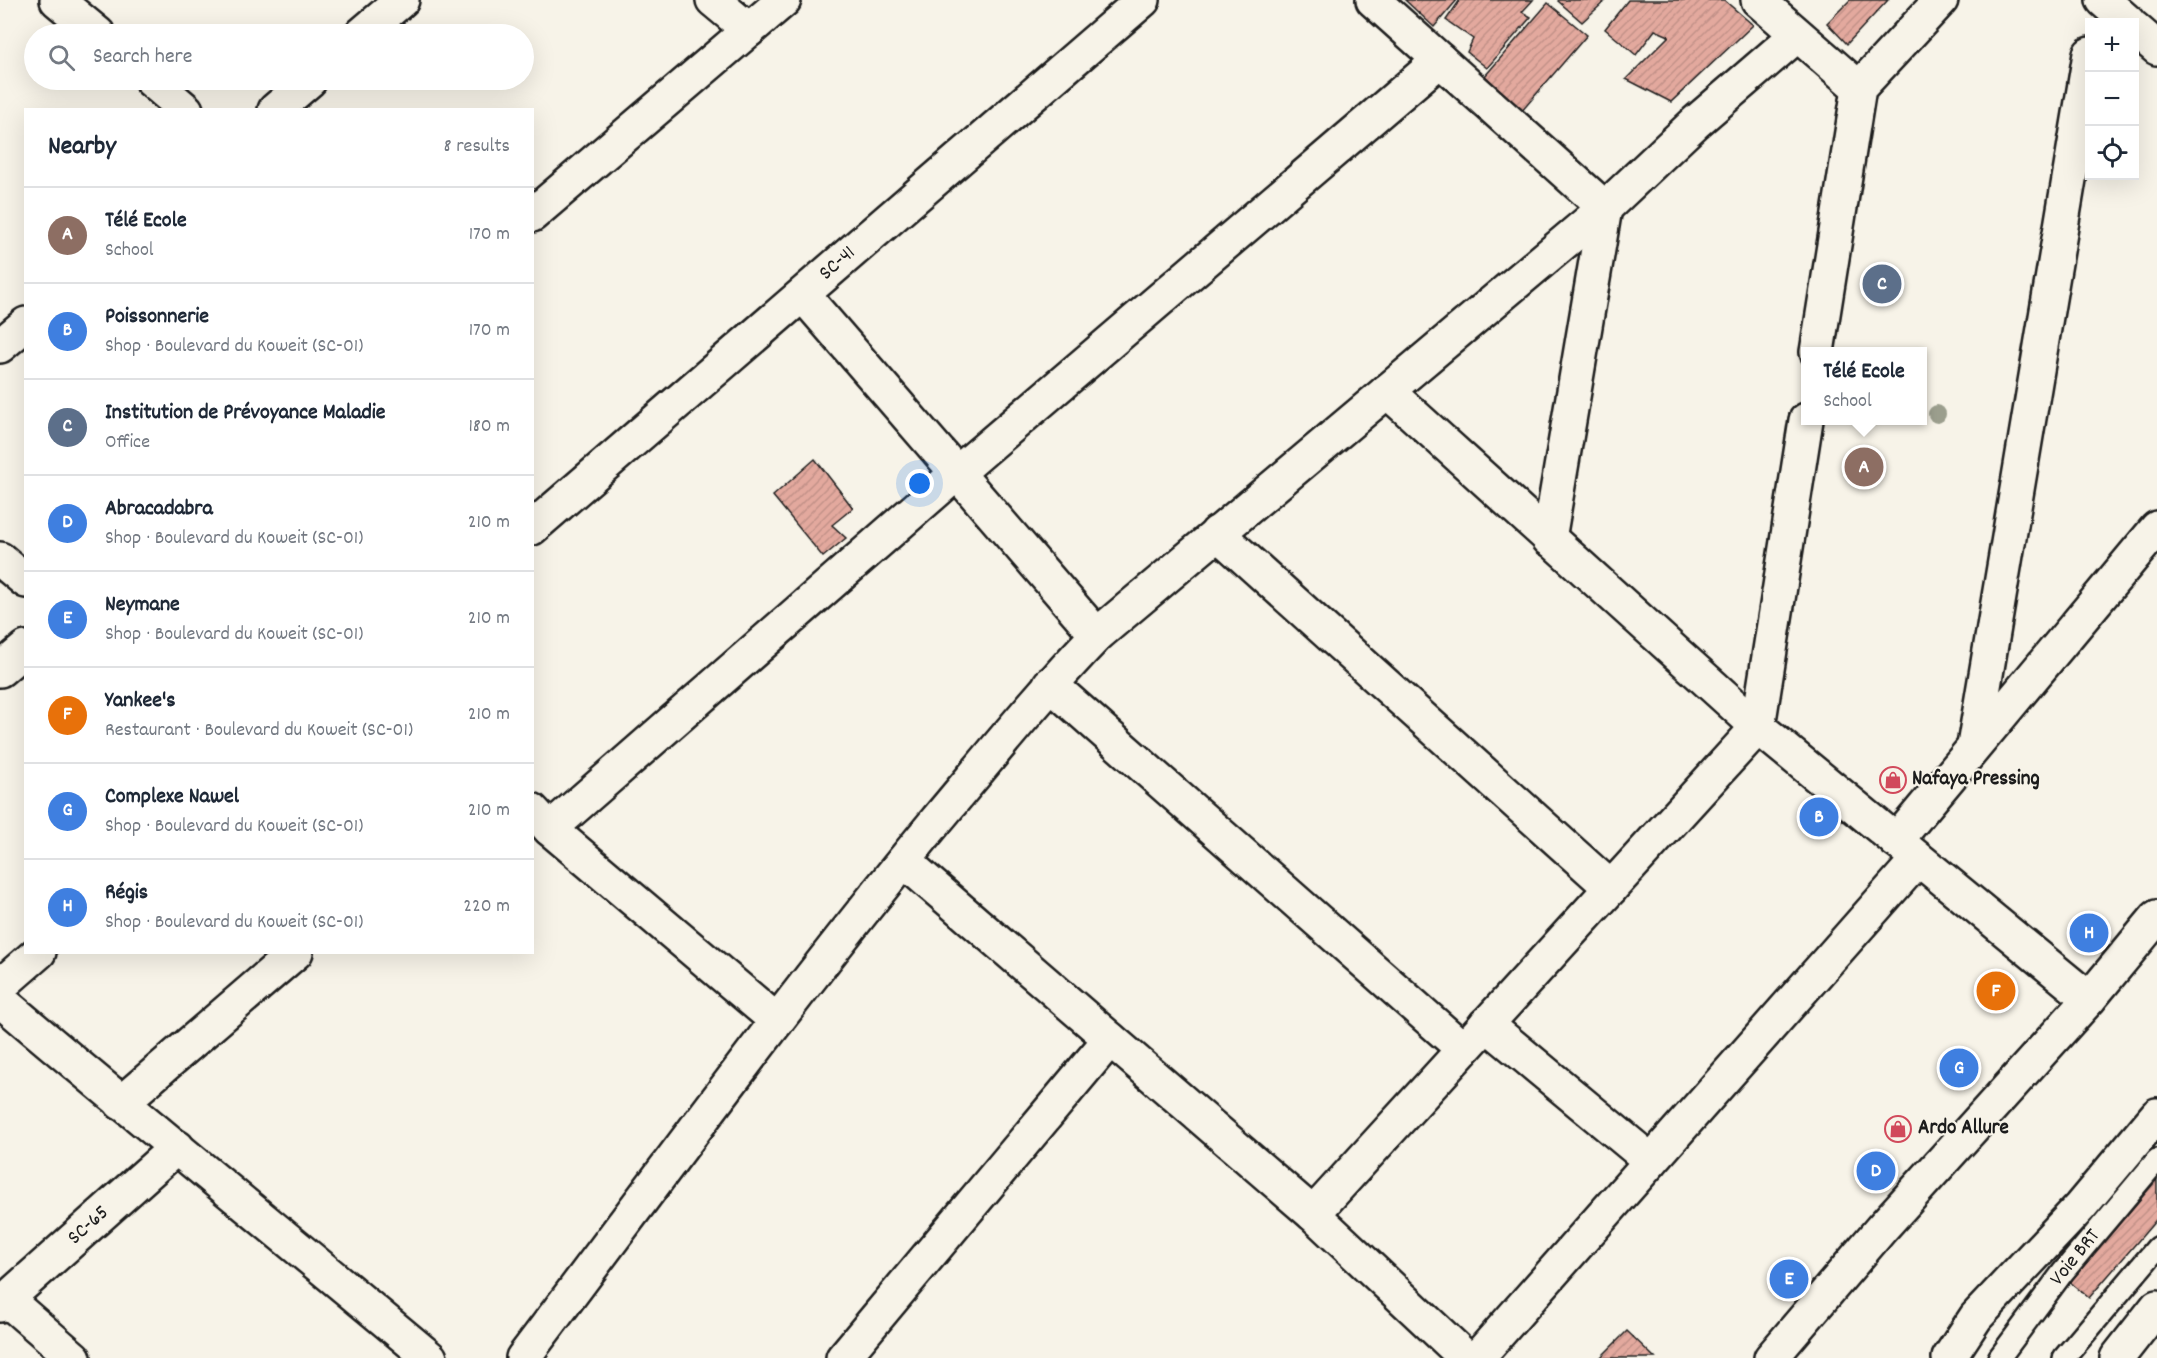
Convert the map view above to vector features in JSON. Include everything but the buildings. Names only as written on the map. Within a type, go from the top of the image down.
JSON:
[{"type":"street","points":[[57,0],[86,24]]},
{"type":"street","points":[[713,0],[749,30]]},
{"type":"street","points":[[534,213],[784,0]]},
{"type":"street","name":"SC-41","points":[[534,526],[1143,0]]},
{"type":"street","points":[[1373,0],[1605,208]]},
{"type":"street","points":[[1758,0],[1859,88]]},
{"type":"street","points":[[1818,347],[1859,88],[1941,0]]},
{"type":"street","points":[[2096,18],[2098,0]]},
{"type":"street","points":[[2103,0],[2123,18]]},
{"type":"street","points":[[372,24],[392,3]]},
{"type":"street","points":[[2139,32],[2157,48]]},
{"type":"street","points":[[523,1358],[777,1021],[904,861],[1050,684],[1096,635],[1605,208],[1696,122],[1797,34]]},
{"type":"street","points":[[777,1021],[541,820],[957,473],[1440,60]]},
{"type":"street","points":[[1974,747],[2087,72]]},
{"type":"street","points":[[163,90],[184,108]]},
{"type":"street","points":[[277,108],[298,90]]},
{"type":"street","points":[[1549,539],[1605,208]]},
{"type":"street","points":[[803,295],[1096,635]]},
{"type":"street","points":[[0,346],[24,326]]},
{"type":"street","points":[[1387,392],[1758,727],[2089,999]]},
{"type":"street","points":[[1313,1214],[1758,727],[1805,425]]},
{"type":"street","points":[[1477,1358],[1651,1161],[1907,850],[1974,747],[2157,528]]},
{"type":"street","points":[[1217,533],[1611,888]]},
{"type":"street","points":[[0,559],[24,579]]},
{"type":"street","points":[[0,670],[24,650]]},
{"type":"street","points":[[1050,684],[1463,1049]]},
{"type":"street","points":[[904,861],[1313,1214],[1466,1358]]},
{"type":"street","points":[[1771,1358],[1881,1228],[2089,999],[2157,917]]},
{"type":"street","points":[[0,986],[37,954]]},
{"type":"street","points":[[121,1103],[294,954]]},
{"type":"street","points":[[0,1000],[430,1358]]},
{"type":"street","points":[[1486,1024],[1651,1161]]},
{"type":"street","points":[[843,1358],[1110,1039]]},
{"type":"street","points":[[1949,1358],[1976,1317],[2080,1207],[2157,1115]]},
{"type":"street","name":"SC-65","points":[[3,1302],[177,1147]]},
{"type":"street","points":[[3,1302],[74,1358]]},
{"type":"street","points":[[2117,1358],[2157,1307]]},
{"type":"lane","name":"Voie BRT","points":[[1999,1358],[2063,1272],[2157,1160]]},
{"type":"lane","points":[[2064,1358],[2157,1248]]},
{"type":"place","name":"Institution de Prévoyance Maladie","points":[[1882,284]]},
{"type":"place","name":"Télé Ecole","points":[[1864,467]]},
{"type":"place","name":"Nafaya Pressing","points":[[1893,780]]},
{"type":"place","name":"Poissonnerie","points":[[1819,817]]},
{"type":"place","name":"Régis","points":[[2089,933]]},
{"type":"place","name":"Yankee's","points":[[1996,991]]},
{"type":"place","name":"Complexe Nawel","points":[[1959,1068]]},
{"type":"place","name":"Ardo Allure","points":[[1898,1129]]},
{"type":"place","name":"Abracadabra","points":[[1876,1171]]},
{"type":"place","name":"Neymane","points":[[1789,1279]]}]
